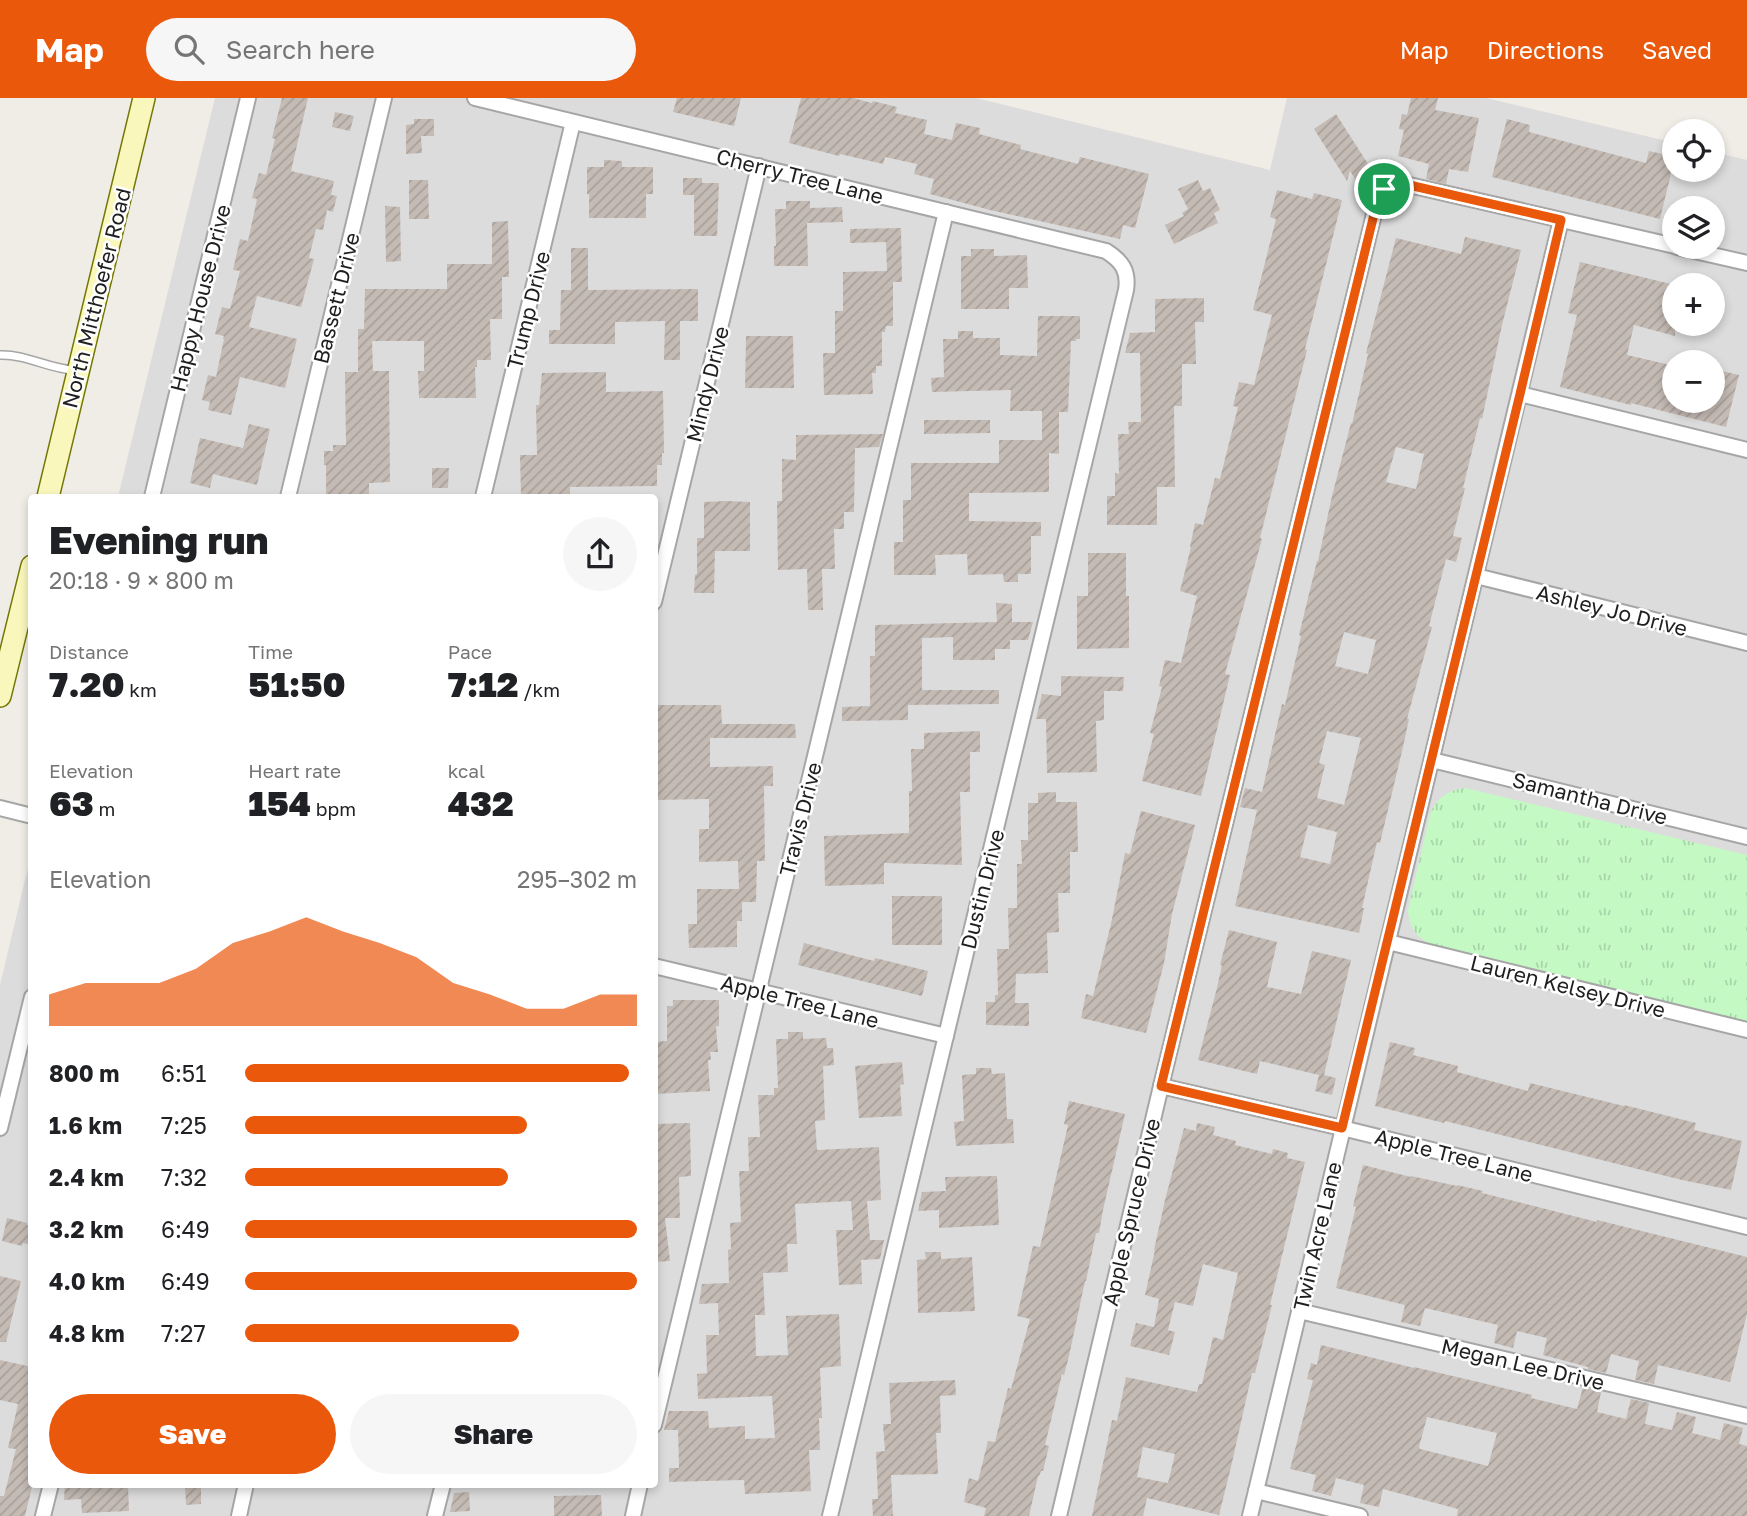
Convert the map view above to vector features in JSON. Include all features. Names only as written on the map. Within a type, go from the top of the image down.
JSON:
[{"type":"main road","name":"North Mitthoefer Road","points":[[49,494],[144,98]]},
{"type":"main road","points":[[0,696],[28,582]]},
{"type":"street","name":"Happy House Drive","points":[[153,494],[248,98]]},
{"type":"street","name":"Bassett Drive","points":[[289,494],[384,98]]},
{"type":"street","name":"Cherry Tree Lane","points":[[475,98],[1107,251],[1121,262]]},
{"type":"street","name":"Trump Drive","points":[[484,494],[573,122]]},
{"type":"street","name":"Mindy Drive","points":[[658,585],[759,166]]},
{"type":"street","name":"Apple Spruce Drive","points":[[1059,1516],[1378,198],[1384,189],[1396,182],[1561,220]]},
{"type":"street","name":"Travis Drive","points":[[658,1408],[946,212]]},
{"type":"street","points":[[1561,220],[1662,244]]},
{"type":"street","name":"Twin Acre Lane","points":[[1250,1516],[1561,220]]},
{"type":"street","points":[[1725,258],[1747,263]]},
{"type":"street","name":"Dustin Drive","points":[[830,1516],[1126,290],[1127,275],[1121,262]]},
{"type":"street","points":[[1520,394],[1747,450]]},
{"type":"street","name":"Ashley Jo Drive","points":[[1476,576],[1747,643]]},
{"type":"street","name":"Samantha Drive","points":[[1432,760],[1747,837]]},
{"type":"street","points":[[0,808],[28,815]]},
{"type":"street","name":"Lauren Kelsey Drive","points":[[1388,942],[1747,1030]]},
{"type":"street","name":"Apple Tree Lane","points":[[658,966],[946,1036]]},
{"type":"street","points":[[0,1128],[28,1013]]},
{"type":"street","name":"Apple Tree Lane","points":[[1161,1086],[1747,1227]]},
{"type":"street","name":"Megan Lee Drive","points":[[1298,1311],[1747,1416]]},
{"type":"street","points":[[43,1516],[50,1488]]},
{"type":"street","points":[[239,1516],[245,1488]]},
{"type":"street","points":[[435,1516],[442,1488]]},
{"type":"street","points":[[633,1516],[639,1488]]},
{"type":"street","points":[[1256,1491],[1360,1516]]},
{"type":"lane","points":[[0,355],[10,354],[60,370],[78,371]]},
{"type":"shaded area","points":[[215,98],[976,98],[1270,170],[1287,98],[1486,98],[1662,140],[1662,182],[1725,182],[1725,155],[1747,160],[1747,1516],[0,1516],[0,985],[28,868],[28,1488],[658,1488],[658,494],[119,494]]},
{"type":"green space","points":[[1465,788],[1747,855],[1747,1021],[1432,945],[1422,939],[1412,927],[1408,910],[1430,814],[1443,796]]},
{"type":"building","points":[[282,98],[308,98],[291,171],[334,181],[331,195],[337,196],[333,212],[327,210],[323,230],[316,229],[309,258],[314,259],[301,307],[257,296],[249,327],[297,339],[285,388],[240,377],[231,415],[208,410],[210,402],[202,400],[208,375],[216,377],[224,336],[215,334],[222,307],[230,309],[240,271],[233,270],[240,239],[248,241],[257,199],[252,198],[259,173],[266,175]]},
{"type":"building","points":[[677,98],[741,98],[734,126],[673,112]]},
{"type":"building","points":[[801,98],[853,98],[872,103],[873,101],[897,107],[895,113],[927,120],[924,134],[952,140],[956,123],[980,128],[979,134],[1021,145],[1020,149],[1078,164],[1080,157],[1149,174],[1135,228],[1123,225],[1120,239],[990,210],[930,194],[934,179],[914,174],[917,164],[885,157],[883,164],[789,143]]},
{"type":"building","points":[[1411,98],[1438,98],[1435,110],[1479,118],[1468,172],[1449,169],[1446,184],[1426,179],[1429,164],[1398,156],[1404,130],[1399,129],[1402,114],[1407,115]]},
{"type":"building","points":[[335,112],[354,116],[350,131],[332,127]]},
{"type":"building","points":[[1336,114],[1379,181],[1367,197],[1350,171],[1347,181],[1314,129]]},
{"type":"building","points":[[414,119],[434,119],[434,136],[421,136],[422,153],[406,154],[406,125],[414,124]]},
{"type":"building","points":[[1507,119],[1530,125],[1529,132],[1646,163],[1649,151],[1662,154],[1662,182],[1669,182],[1666,196],[1662,196],[1660,219],[1492,177]]},
{"type":"building","points":[[604,160],[622,161],[622,167],[653,167],[653,194],[646,194],[646,218],[589,218],[587,167],[604,167]]},
{"type":"building","points":[[683,178],[702,178],[702,183],[719,183],[717,236],[694,236],[694,195],[683,195]]},
{"type":"building","points":[[409,180],[428,180],[429,219],[409,219]]},
{"type":"building","points":[[1198,180],[1203,191],[1210,188],[1220,210],[1214,213],[1218,223],[1174,244],[1165,225],[1184,216],[1182,213],[1188,209],[1178,189]]},
{"type":"building","points":[[1277,190],[1312,199],[1314,193],[1342,200],[1260,538],[1262,539],[1225,674],[1230,675],[1201,796],[1142,781],[1154,734],[1150,733],[1162,687],[1159,686],[1165,660],[1181,663],[1197,596],[1180,591],[1195,523],[1203,525],[1215,478],[1220,479],[1238,407],[1233,406],[1239,382],[1254,385],[1272,315],[1253,310],[1276,219],[1270,217]]},
{"type":"building","points":[[786,201],[810,201],[810,208],[842,207],[843,222],[807,223],[808,266],[774,266],[775,209],[786,209]]},
{"type":"building","points":[[385,206],[400,207],[401,261],[386,262]]},
{"type":"building","points":[[508,221],[509,277],[502,277],[502,319],[490,319],[491,360],[477,360],[475,367],[476,398],[419,398],[418,371],[424,371],[424,341],[372,341],[373,371],[389,371],[390,482],[369,483],[369,494],[326,494],[324,451],[333,451],[333,445],[346,445],[345,372],[358,372],[358,329],[364,329],[365,289],[447,289],[447,264],[492,264],[492,222]]},
{"type":"building","points":[[901,228],[902,282],[893,282],[893,326],[886,326],[885,332],[882,332],[882,366],[876,366],[876,373],[872,373],[873,394],[824,395],[823,353],[835,353],[835,311],[843,311],[843,272],[887,271],[886,242],[850,243],[850,229]]},
{"type":"building","points":[[1465,237],[1521,250],[1453,536],[1462,538],[1456,562],[1446,559],[1380,843],[1377,842],[1359,933],[1235,906],[1257,810],[1240,807],[1245,788],[1262,792],[1282,704],[1285,705],[1332,496],[1352,424],[1368,354],[1366,353],[1396,238],[1461,254]],"holes":[[[1396,447],[1424,454],[1416,489],[1386,482]],[[1344,632],[1376,640],[1368,674],[1335,666]],[[1327,731],[1361,738],[1344,805],[1317,798],[1325,765],[1319,763]],[[1308,825],[1337,832],[1330,864],[1300,857]]]},
{"type":"building","points":[[571,248],[588,248],[588,290],[698,289],[698,321],[680,321],[680,360],[664,360],[665,321],[615,322],[615,344],[549,344],[549,330],[560,330],[561,290],[571,290]]},
{"type":"building","points":[[971,249],[994,249],[994,256],[1027,255],[1028,288],[1009,288],[1009,309],[961,309],[961,256],[971,256]]},
{"type":"building","points":[[1580,262],[1662,282],[1662,333],[1634,325],[1627,355],[1662,363],[1662,411],[1560,387],[1577,315],[1568,313]]},
{"type":"building","points":[[1204,298],[1204,322],[1195,322],[1196,364],[1182,364],[1182,406],[1174,406],[1175,487],[1157,487],[1157,525],[1107,525],[1107,496],[1115,496],[1115,473],[1119,474],[1118,434],[1129,434],[1128,422],[1141,422],[1140,353],[1125,353],[1130,333],[1155,332],[1155,299]]},
{"type":"building","points":[[1038,316],[1080,316],[1080,339],[1071,341],[1068,412],[1059,412],[1059,454],[1049,453],[1049,492],[969,493],[969,521],[1041,522],[1041,536],[1031,536],[1031,574],[1018,574],[1018,582],[1004,582],[1003,574],[968,575],[967,554],[935,555],[936,575],[894,575],[894,542],[903,542],[903,500],[911,500],[911,463],[999,463],[999,440],[1042,440],[1042,411],[1010,411],[1011,390],[932,392],[931,378],[944,377],[943,339],[958,339],[958,331],[973,331],[973,338],[1000,338],[1000,355],[1037,356]]},
{"type":"building","points":[[746,336],[793,336],[794,388],[745,388]]},
{"type":"building","points":[[606,372],[606,392],[663,391],[664,453],[662,465],[657,465],[657,486],[570,487],[570,494],[521,494],[520,455],[537,455],[536,405],[539,405],[542,373]]},
{"type":"building","points":[[1725,372],[1739,375],[1726,427],[1671,413],[1725,413]]},
{"type":"building","points":[[924,420],[990,420],[990,433],[924,434]]},
{"type":"building","points":[[249,424],[270,429],[257,485],[213,474],[210,488],[190,483],[200,438],[243,448]]},
{"type":"building","points":[[883,434],[879,447],[855,448],[854,512],[844,512],[844,529],[834,529],[835,569],[822,569],[823,610],[808,610],[807,569],[778,570],[777,501],[782,501],[782,459],[796,460],[796,435]]},
{"type":"building","points":[[432,468],[449,468],[448,488],[432,488]]},
{"type":"building","points":[[704,502],[750,502],[750,551],[715,551],[714,593],[694,593],[697,538],[704,538]]},
{"type":"building","points":[[1088,553],[1126,553],[1129,648],[1077,649],[1077,596],[1088,596]]},
{"type":"building","points":[[996,603],[1012,604],[1012,622],[1033,622],[1028,640],[1010,640],[1010,649],[995,649],[995,660],[953,660],[953,637],[922,638],[922,690],[999,690],[999,704],[908,705],[908,720],[842,721],[842,707],[870,706],[870,656],[875,656],[875,625],[997,622]]},
{"type":"building","points":[[1061,676],[1124,677],[1123,691],[1104,691],[1104,720],[1096,721],[1097,772],[1047,773],[1046,719],[1036,719],[1042,694],[1061,696]]},
{"type":"building","points":[[658,705],[721,705],[722,724],[795,724],[796,738],[710,738],[710,767],[773,766],[773,786],[764,786],[765,861],[757,861],[756,902],[742,902],[742,921],[737,921],[737,947],[689,948],[688,924],[697,924],[697,889],[739,889],[738,861],[699,862],[699,829],[709,829],[709,799],[658,800]]},
{"type":"building","points":[[980,731],[980,752],[970,752],[970,792],[960,792],[962,865],[884,863],[884,884],[825,886],[824,836],[909,833],[911,749],[924,749],[924,733]]},
{"type":"building","points":[[1056,792],[1056,802],[1077,802],[1078,852],[1070,852],[1070,893],[1058,893],[1059,932],[1047,933],[1048,973],[1016,974],[1015,1003],[1029,1003],[1029,1026],[986,1025],[986,1002],[995,1002],[995,995],[998,995],[997,949],[1009,949],[1008,908],[1017,908],[1017,864],[1022,864],[1021,840],[1028,840],[1028,803],[1038,803],[1038,793]]},
{"type":"building","points":[[1141,811],[1195,825],[1146,1033],[1081,1018],[1086,994],[1093,996],[1125,853],[1130,854]]},
{"type":"building","points":[[892,896],[942,896],[942,945],[892,945]]},
{"type":"building","points":[[1229,930],[1277,942],[1267,987],[1301,994],[1312,951],[1351,960],[1324,1075],[1336,1078],[1332,1095],[1315,1091],[1319,1075],[1260,1061],[1257,1074],[1198,1060]]},
{"type":"building","points":[[804,943],[874,961],[875,958],[928,971],[922,996],[798,965]]},
{"type":"building","points":[[673,1000],[719,1000],[719,1026],[716,1026],[718,1052],[710,1052],[711,1060],[708,1060],[710,1091],[658,1094],[658,1042],[667,1041],[667,1006],[673,1006]]},
{"type":"building","points":[[788,1032],[803,1032],[803,1039],[826,1038],[827,1048],[833,1048],[834,1065],[823,1066],[825,1120],[815,1121],[817,1150],[879,1147],[881,1200],[867,1201],[870,1240],[884,1240],[880,1259],[861,1260],[862,1284],[839,1285],[836,1230],[853,1230],[851,1201],[795,1204],[797,1244],[787,1244],[788,1272],[763,1273],[765,1315],[755,1315],[756,1356],[788,1355],[786,1316],[839,1314],[841,1366],[820,1368],[820,1450],[809,1450],[811,1491],[745,1494],[744,1480],[669,1482],[669,1468],[679,1468],[678,1430],[664,1430],[669,1411],[708,1411],[709,1428],[745,1426],[745,1439],[775,1438],[772,1396],[698,1399],[697,1374],[707,1373],[706,1335],[719,1335],[718,1303],[699,1304],[702,1284],[729,1283],[730,1223],[741,1222],[739,1171],[749,1171],[748,1137],[760,1137],[758,1095],[774,1095],[774,1088],[778,1088],[776,1039],[788,1039]]},
{"type":"building","points":[[1390,1042],[1415,1048],[1413,1055],[1458,1066],[1457,1072],[1528,1091],[1530,1083],[1624,1105],[1696,1123],[1694,1130],[1742,1141],[1731,1190],[1375,1106]]},
{"type":"building","points":[[902,1062],[902,1116],[859,1118],[855,1066]]},
{"type":"building","points":[[976,1068],[991,1068],[992,1074],[1005,1073],[1007,1119],[1013,1119],[1014,1143],[956,1146],[954,1122],[964,1121],[962,1075],[976,1074]]},
{"type":"building","points":[[1069,1101],[1125,1114],[1099,1233],[1096,1233],[1069,1356],[1045,1445],[1049,1446],[1043,1471],[1038,1476],[1029,1516],[984,1516],[986,1508],[964,1502],[969,1478],[978,1481],[988,1441],[995,1442],[1008,1388],[1011,1389],[1030,1319],[1017,1316],[1033,1246],[1040,1247],[1068,1125],[1064,1124]]},
{"type":"building","points":[[690,1123],[691,1176],[679,1177],[680,1218],[665,1218],[670,1261],[658,1262],[658,1124]]},
{"type":"building","points":[[1197,1123],[1215,1127],[1213,1135],[1236,1141],[1235,1145],[1272,1154],[1273,1149],[1288,1153],[1287,1158],[1305,1162],[1219,1515],[1147,1498],[1143,1516],[1092,1516],[1112,1420],[1117,1421],[1126,1377],[1197,1392],[1199,1384],[1202,1384],[1213,1337],[1223,1340],[1238,1273],[1203,1264],[1193,1306],[1175,1302],[1168,1330],[1175,1332],[1169,1355],[1130,1346],[1136,1323],[1154,1327],[1159,1299],[1145,1295],[1154,1250],[1184,1128],[1196,1131]],"holes":[[[1143,1447],[1175,1454],[1168,1483],[1137,1477]]]},
{"type":"building","points":[[1363,1165],[1483,1191],[1482,1193],[1597,1222],[1747,1257],[1747,1314],[1730,1382],[1658,1365],[1654,1384],[1635,1380],[1639,1361],[1611,1354],[1606,1373],[1588,1369],[1543,1355],[1547,1338],[1517,1331],[1513,1348],[1494,1343],[1498,1325],[1425,1308],[1420,1326],[1401,1322],[1405,1305],[1336,1288],[1356,1207],[1353,1206]]},
{"type":"building","points":[[997,1176],[999,1225],[939,1228],[939,1210],[918,1211],[922,1192],[946,1191],[945,1177]]},
{"type":"building","points":[[7,1218],[27,1223],[28,1244],[23,1243],[22,1246],[2,1241]]},
{"type":"building","points":[[925,1252],[941,1252],[941,1259],[972,1257],[975,1311],[918,1313],[917,1260],[926,1259]]},
{"type":"building","points":[[0,1276],[21,1281],[6,1342],[0,1342]]},
{"type":"building","points":[[1321,1345],[1532,1395],[1531,1398],[1577,1409],[1583,1387],[1601,1392],[1597,1412],[1626,1419],[1631,1399],[1649,1403],[1645,1424],[1672,1430],[1677,1412],[1696,1417],[1692,1433],[1720,1440],[1724,1423],[1743,1428],[1739,1444],[1747,1446],[1747,1516],[1457,1516],[1458,1509],[1383,1489],[1379,1507],[1360,1503],[1364,1485],[1336,1478],[1331,1496],[1312,1491],[1316,1475],[1290,1469],[1313,1380],[1307,1379],[1311,1363],[1317,1365]],"holes":[[[1427,1417],[1497,1433],[1488,1466],[1419,1447]]]},
{"type":"building","points":[[0,1360],[28,1366],[28,1488],[32,1488],[25,1516],[0,1516],[0,1496],[4,1496],[16,1449],[8,1448],[18,1404],[0,1400]]},
{"type":"building","points":[[955,1380],[956,1395],[940,1396],[941,1433],[936,1433],[938,1474],[891,1475],[893,1516],[873,1516],[872,1499],[878,1499],[876,1452],[885,1451],[883,1424],[891,1424],[889,1383]]},
{"type":"building","points":[[65,1488],[128,1488],[129,1511],[82,1513],[81,1499],[64,1500]]},
{"type":"building","points":[[185,1488],[201,1488],[201,1504],[186,1505]]},
{"type":"building","points":[[469,1492],[470,1511],[450,1512],[454,1493]]},
{"type":"building","points":[[601,1495],[602,1516],[554,1516],[554,1496]]},
{"type":"route","points":[[1396,182],[1561,220],[1342,1128],[1161,1086],[1378,198],[1384,189],[1396,182]]}]
